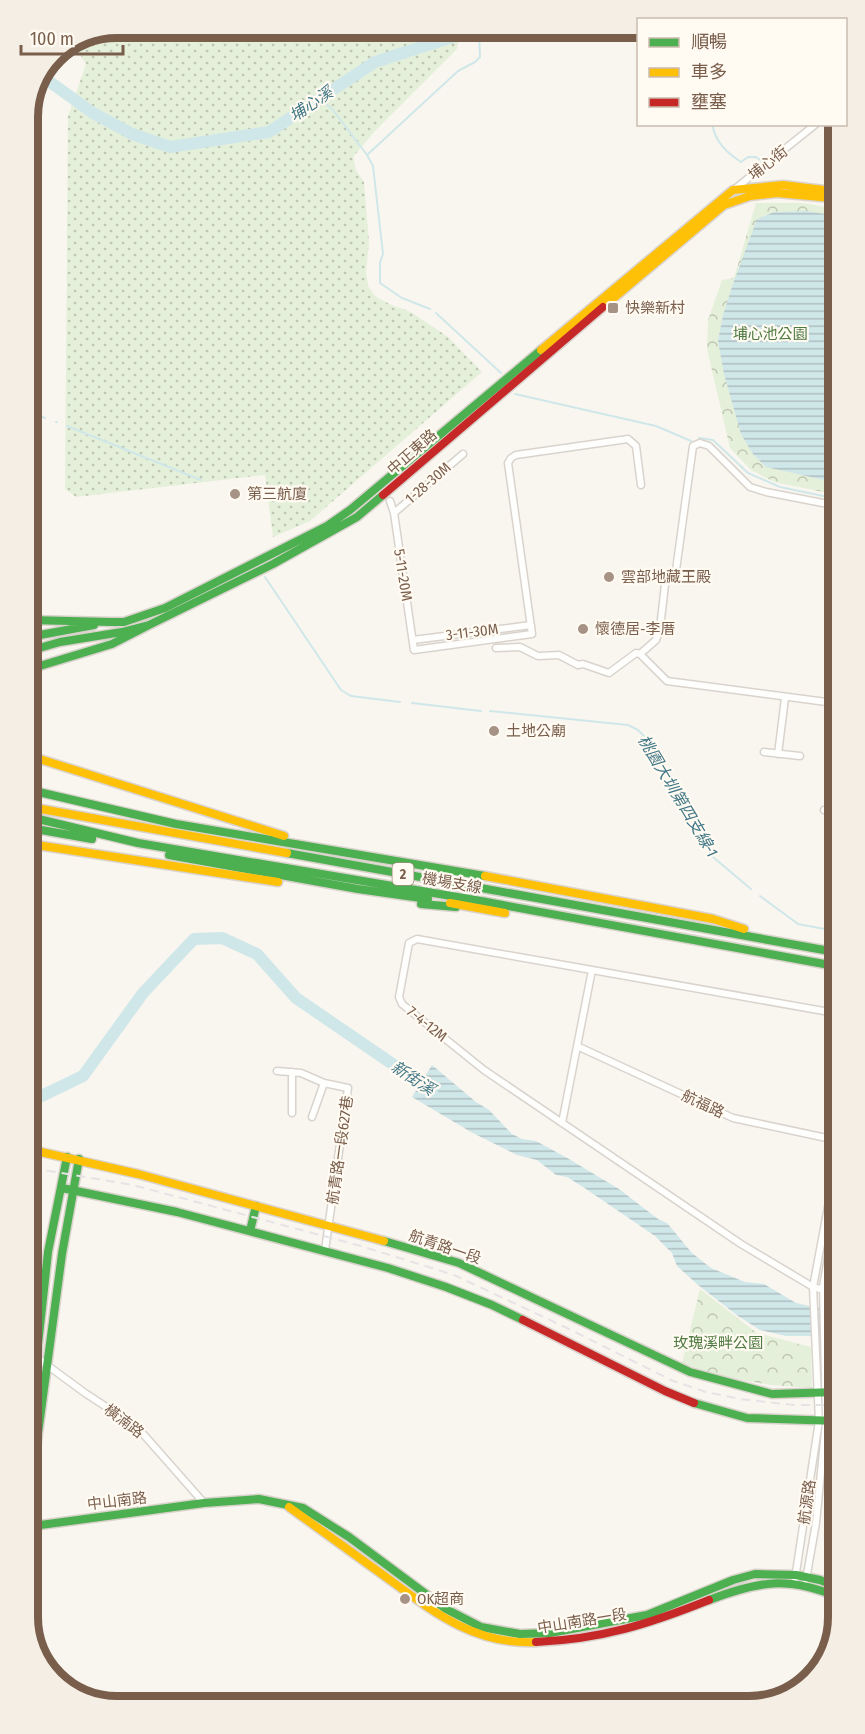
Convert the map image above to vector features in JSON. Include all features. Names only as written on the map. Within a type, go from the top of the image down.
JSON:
[{"type":"main road","points":[[733,190],[763,184],[794,184],[828,190]]},
{"type":"main road","name":"中正東路","points":[[38,635],[111,622],[124,622],[165,608],[327,526],[350,510],[733,190]]},
{"type":"main road","name":"中正東路","points":[[38,648],[149,625],[255,573],[357,517],[724,206],[738,198],[765,193],[801,193],[828,197]]},
{"type":"main road","points":[[38,620],[111,622]]},
{"type":"main road","points":[[38,667],[112,644],[149,625]]},
{"type":"main road","points":[[38,758],[292,839],[307,846]]},
{"type":"main road","points":[[38,786],[78,796],[104,807]]},
{"type":"main road","points":[[38,792],[176,824],[546,886],[713,919],[776,940]]},
{"type":"main road","name":"機場支線","points":[[38,808],[828,951]]},
{"type":"main road","name":"機場支線","points":[[38,819],[138,843],[828,965]]},
{"type":"main road","points":[[38,829],[201,862],[523,916],[560,916]]},
{"type":"main road","points":[[38,846],[428,905],[483,909]]},
{"type":"main road","name":"航青路一段","points":[[37,1151],[79,1159],[426,1252],[459,1263],[690,1372],[772,1394],[828,1393]]},
{"type":"main road","points":[[37,1339],[48,1252],[67,1157]]},
{"type":"main road","points":[[37,1437],[62,1254],[79,1159]]},
{"type":"main road","points":[[62,1188],[177,1212],[388,1268],[473,1297],[665,1391],[705,1407],[747,1418],[828,1421]]},
{"type":"main road","points":[[249,1231],[256,1206]]},
{"type":"main road","name":"中山南路一段","points":[[204,1503],[259,1499],[289,1506],[439,1615],[466,1629],[494,1639],[544,1642],[639,1626],[735,1589],[795,1579],[828,1585]]},
{"type":"main road","name":"中山南路","points":[[37,1525],[204,1503]]},
{"type":"main road","name":"中山南路一段","points":[[806,1582],[828,1592]]},
{"type":"street","name":"埔心街","points":[[724,206],[733,190],[813,126]]},
{"type":"street","points":[[531,625],[508,463],[511,458],[516,455],[628,439],[636,446],[642,485]]},
{"type":"street","points":[[496,648],[520,647],[538,656],[559,655],[578,665],[583,664],[609,673],[636,653],[640,654],[656,640],[660,628],[666,576],[676,570],[693,446],[700,443],[709,446],[750,487],[828,504]]},
{"type":"street","name":"1-28-30M","points":[[394,513],[463,454]]},
{"type":"street","name":"5-11-20M","points":[[390,501],[394,513],[414,650]]},
{"type":"street","name":"3-11-30M","points":[[413,640],[531,625],[532,634],[414,650]]},
{"type":"street","points":[[640,654],[667,681],[828,702]]},
{"type":"street","points":[[778,754],[785,698]]},
{"type":"street","points":[[764,752],[800,756]]},
{"type":"street","points":[[824,810],[828,811]]},
{"type":"street","name":"7-4-12M","points":[[828,1012],[417,939],[409,943],[400,1001],[484,1070],[562,1123],[741,1244],[813,1287],[828,1291]]},
{"type":"street","points":[[562,1123],[592,970]]},
{"type":"street","name":"航福路","points":[[577,1046],[733,1118],[828,1138]]},
{"type":"street","name":"航青路一段627巷","points":[[277,1071],[302,1073],[324,1083],[348,1088],[325,1250]]},
{"type":"street","points":[[292,1072],[292,1113]]},
{"type":"street","points":[[312,1117],[324,1083]]},
{"type":"street","points":[[813,1287],[828,1207]]},
{"type":"street","points":[[824,1290],[828,1265]]},
{"type":"street","name":"航源路","points":[[806,1582],[816,1523],[823,1421],[815,1347],[813,1287]]},
{"type":"street","name":"航源路","points":[[821,1393],[825,1348],[824,1290]]},
{"type":"street","name":"橫湳路","points":[[37,1358],[137,1427],[204,1503]]},
{"type":"street","name":"航源路","points":[[795,1579],[823,1421]]},
{"type":"green space","points":[[116,37],[460,38],[457,49],[375,131],[353,157],[356,170],[364,182],[369,242],[366,272],[368,286],[375,296],[411,312],[448,337],[482,372],[310,521],[273,537],[265,475],[76,497],[65,489],[68,116],[86,64],[76,49],[101,39]]},
{"type":"green space","name":"埔心池公園","points":[[756,203],[802,203],[828,207],[828,493],[774,482],[751,470],[730,448],[707,349],[708,320],[722,280],[734,278]]},
{"type":"green space","name":"玫瑰溪畔公園","points":[[700,1289],[757,1333],[811,1347],[812,1388],[771,1385],[728,1378],[682,1363]]},
{"type":"water","name":"埔心池公園","points":[[806,211],[828,214],[828,481],[766,467],[753,454],[741,434],[724,374],[718,341],[723,315],[757,219],[774,212]]},
{"type":"water","points":[[432,1065],[489,1110],[512,1134],[522,1139],[536,1141],[569,1159],[619,1189],[658,1219],[667,1223],[692,1253],[711,1268],[745,1282],[764,1284],[796,1303],[828,1310],[828,1339],[810,1336],[786,1336],[760,1330],[698,1285],[677,1266],[672,1253],[655,1236],[583,1187],[567,1177],[556,1175],[537,1160],[517,1155],[471,1132],[412,1097]]},
{"type":"waterway","name":"埔心溪","points":[[47,80],[93,113],[132,134],[170,147],[269,132],[375,62],[451,38]]},
{"type":"waterway","points":[[367,155],[458,71],[480,57],[479,38]]},
{"type":"waterway","points":[[320,98],[333,110],[373,166],[383,254],[380,262],[380,283],[402,298],[430,309]]},
{"type":"waterway","points":[[713,126],[719,142],[726,151],[741,162],[748,157],[756,157],[763,162]]},
{"type":"waterway","points":[[436,313],[501,373]]},
{"type":"waterway","points":[[515,394],[656,426],[691,441]]},
{"type":"waterway","name":"桃園大圳第四支線-1","points":[[38,415],[45,418]]},
{"type":"waterway","name":"桃園大圳第四支線-1","points":[[67,426],[201,480]]},
{"type":"waterway","points":[[699,438],[713,440],[748,473],[780,487],[828,497]]},
{"type":"waterway","name":"桃園大圳第四支線-1","points":[[265,577],[341,690],[351,696],[400,702]]},
{"type":"waterway","name":"桃園大圳第四支線-1","points":[[412,703],[481,711]]},
{"type":"waterway","name":"桃園大圳第四支線-1","points":[[490,711],[628,725],[638,730],[646,738],[713,857],[751,889]]},
{"type":"waterway","name":"桃園大圳第四支線-1","points":[[760,896],[798,924],[828,930]]},
{"type":"waterway","name":"新街溪","points":[[37,1098],[83,1076],[143,993],[194,939],[222,938],[257,954],[296,998],[432,1091]]},
{"type":"railway","points":[[37,1169],[133,1185],[361,1246],[454,1275],[673,1381],[706,1392],[740,1399],[794,1405],[828,1405]]},
{"type":"traffic: fast","points":[[106,622],[124,622],[165,608],[327,526],[350,510],[541,350]]},
{"type":"traffic: fast","points":[[38,648],[149,625],[273,564],[357,517],[383,495]]},
{"type":"traffic: fast","points":[[38,620],[111,622]]},
{"type":"traffic: fast","points":[[38,635],[94,625]]},
{"type":"traffic: fast","points":[[38,667],[112,644],[149,625]]},
{"type":"traffic: fast","points":[[38,792],[176,824],[485,876]]},
{"type":"traffic: fast","points":[[38,819],[138,843],[481,901],[828,965]]},
{"type":"traffic: fast","points":[[38,829],[92,839]]},
{"type":"traffic: fast","points":[[287,853],[828,951]]},
{"type":"traffic: fast","points":[[169,855],[358,889],[428,899]]},
{"type":"traffic: fast","points":[[421,904],[456,907]]},
{"type":"traffic: fast","points":[[37,1352],[48,1252],[67,1157]]},
{"type":"traffic: fast","points":[[37,1440],[62,1254],[79,1159]]},
{"type":"traffic: fast","points":[[62,1188],[177,1212],[388,1268],[446,1287],[523,1320]]},
{"type":"traffic: fast","points":[[250,1231],[256,1206]]},
{"type":"traffic: fast","points":[[384,1241],[459,1263],[690,1372],[772,1394],[828,1392]]},
{"type":"traffic: fast","points":[[694,1403],[747,1418],[828,1421]]},
{"type":"traffic: fast","points":[[37,1525],[204,1503],[259,1499],[303,1508],[349,1537],[446,1609],[481,1627],[520,1634],[550,1633],[647,1615],[733,1580],[755,1574],[796,1575],[828,1583]]},
{"type":"traffic: fast","points":[[709,1600],[758,1585],[773,1584],[803,1586],[828,1593]]},
{"type":"traffic: slow","points":[[541,350],[733,190],[783,185],[828,191]]},
{"type":"traffic: slow","points":[[603,307],[724,205],[750,196],[777,193],[828,198]]},
{"type":"traffic: slow","points":[[38,758],[284,836]]},
{"type":"traffic: slow","points":[[38,808],[287,853]]},
{"type":"traffic: slow","points":[[38,845],[278,882]]},
{"type":"traffic: slow","points":[[485,876],[713,919],[744,929]]},
{"type":"traffic: slow","points":[[450,903],[505,913]]},
{"type":"traffic: slow","points":[[37,1151],[138,1174],[384,1241]]},
{"type":"traffic: slow","points":[[289,1507],[415,1599],[452,1622],[491,1637],[536,1642]]},
{"type":"traffic: jam","points":[[383,495],[603,307]]},
{"type":"traffic: jam","points":[[523,1320],[665,1391],[694,1403]]},
{"type":"traffic: jam","points":[[536,1642],[582,1638],[625,1629],[709,1600]]},
{"type":"place","name":"快樂新村","points":[[613,308]]},
{"type":"place","name":"第三航廈","points":[[235,494]]},
{"type":"place","name":"雲部地藏王殿","points":[[609,577]]},
{"type":"place","name":"懷德居-李厝","points":[[583,629]]},
{"type":"place","name":"土地公廟","points":[[494,731]]},
{"type":"place","name":"OK超商","points":[[405,1599]]}]
